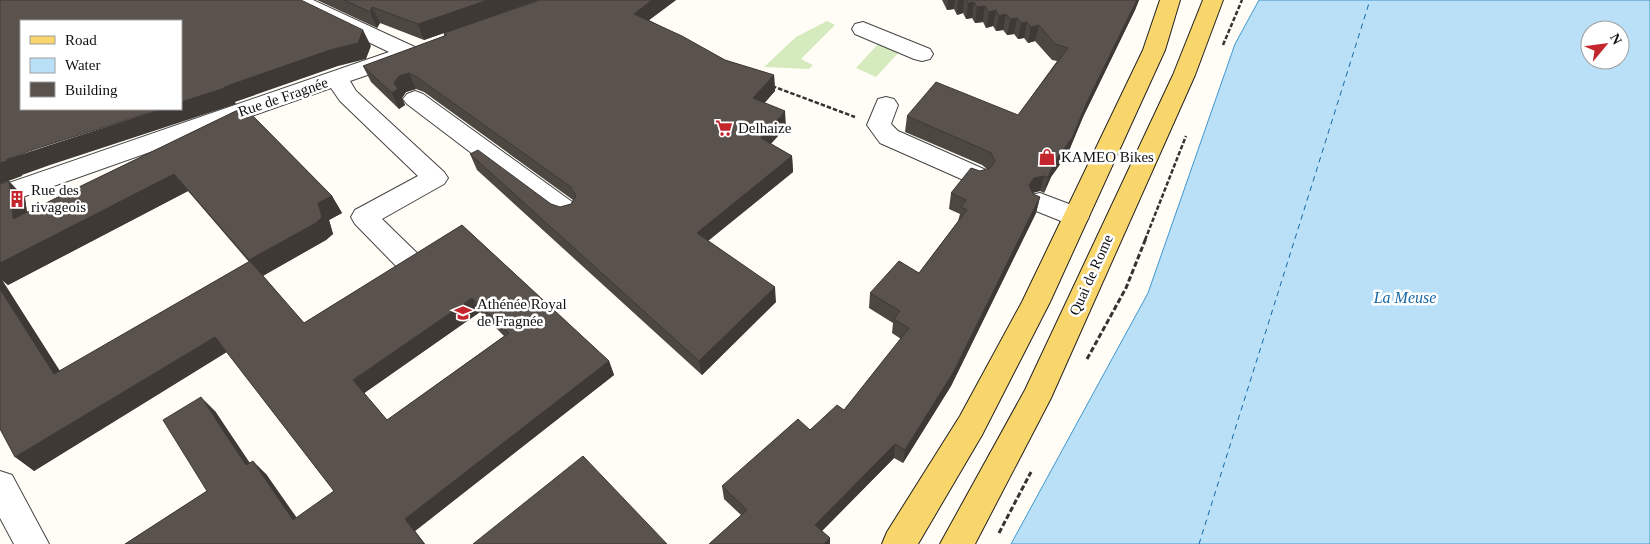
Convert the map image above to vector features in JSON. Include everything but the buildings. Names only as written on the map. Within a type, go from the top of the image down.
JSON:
[{"type":"main road","points":[[1160,34],[1170,0]]},
{"type":"main road","points":[[899,544],[996,381],[1076,217],[1160,34],[1179,0]]},
{"type":"main road","name":"Quai de Rome","points":[[958,544],[1036,398],[1184,75],[1213,0]]},
{"type":"street","name":"Rue de Fragnée","points":[[0,196],[337,79],[381,70],[418,50],[296,0]]},
{"type":"street","points":[[862,29],[922,54]]},
{"type":"street","points":[[337,79],[348,96],[435,178],[364,217],[407,260]]},
{"type":"street","points":[[415,100],[566,211]]},
{"type":"street","points":[[882,115],[889,137],[978,176]]},
{"type":"street","points":[[1040,202],[1076,217]]},
{"type":"street","points":[[0,486],[32,544]]},
{"type":"path","points":[[770,85],[882,115]]},
{"type":"green space","points":[[827,21],[835,25],[801,59],[813,65],[809,69],[764,67],[796,37]]},
{"type":"green space","points":[[878,44],[899,52],[876,77],[856,68]]},
{"type":"water","name":"La Meuse","points":[[1259,0],[1650,0],[1650,544],[1011,544],[1148,293],[1235,44]]},
{"type":"ferry route","points":[[1199,544],[1370,0]]},
{"type":"place","name":"Delhaize","points":[[724,128]]},
{"type":"place","name":"KAMEO Bikes","points":[[1047,157]]},
{"type":"place","name":"Rue des rivageois","points":[[17,199]]},
{"type":"place","name":"Athénée Royal de Fragnée","points":[[463,313]]}]
